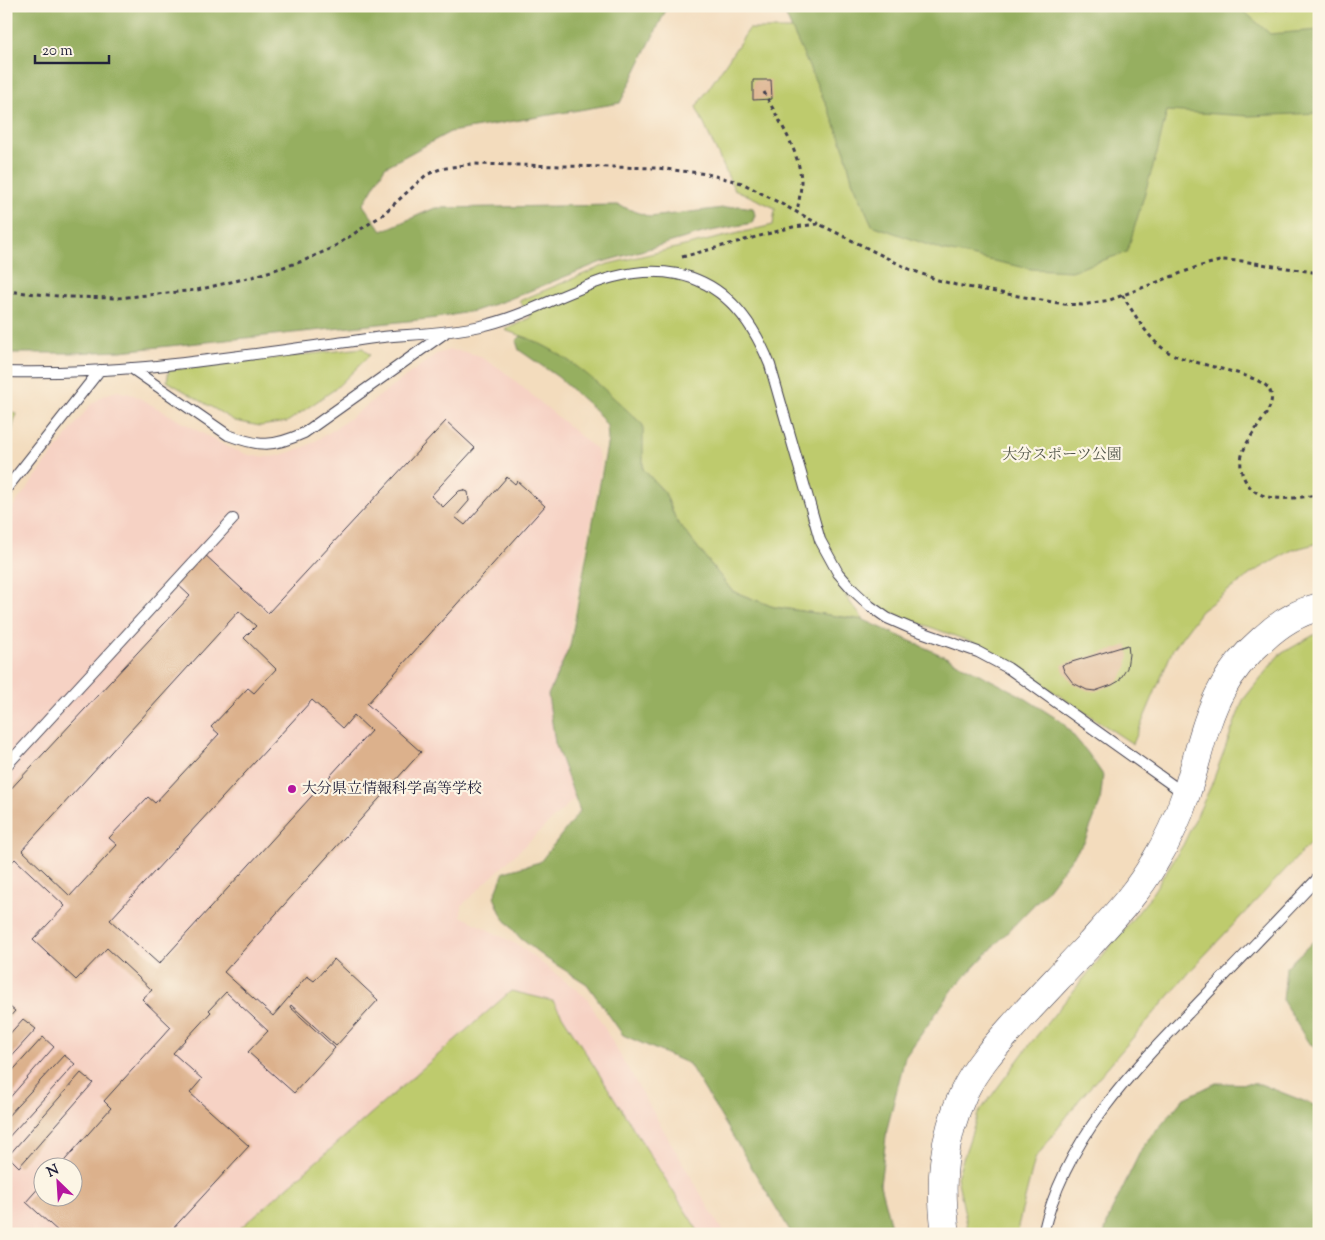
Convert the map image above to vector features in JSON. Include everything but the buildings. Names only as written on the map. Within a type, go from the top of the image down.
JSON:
[{"type":"street","points":[[946,1234],[942,1170],[949,1133],[964,1092],[990,1052],[1110,922],[1139,887],[1161,850],[1186,795],[1214,706],[1222,688],[1233,672],[1243,659],[1268,635],[1296,616],[1319,607]]},
{"type":"lane","points":[[6,372],[131,368],[383,337],[446,332],[496,323],[610,278],[643,271],[679,274],[702,282],[723,295],[739,309],[762,345],[770,365],[820,540],[838,573],[853,590],[887,618],[978,652],[1008,668],[1186,795]]},
{"type":"lane","points":[[131,368],[228,434],[246,442],[264,444],[284,442],[304,434],[323,422],[446,332]]},
{"type":"lane","points":[[6,489],[100,370]]},
{"type":"lane","points":[[6,766],[233,519]]},
{"type":"lane","points":[[1043,1234],[1046,1218],[1071,1158],[1090,1125],[1111,1098],[1168,1034],[1319,877]]},
{"type":"path","points":[[764,92],[798,163],[801,180],[797,211]]},
{"type":"path","points":[[6,291],[68,297],[118,298],[197,290],[252,277],[303,261],[332,248],[381,216],[426,175],[440,169],[471,164],[657,168],[716,176],[742,183],[908,269],[956,285],[1064,304],[1096,304],[1197,266],[1223,260],[1242,261],[1319,273]]},
{"type":"path","points":[[673,259],[793,227],[819,224]]},
{"type":"path","points":[[1122,295],[1145,330],[1156,343],[1169,353],[1201,365],[1251,377],[1261,381],[1270,391],[1271,401],[1269,409],[1247,440],[1242,452],[1240,464],[1247,484],[1255,492],[1270,498],[1319,495]]},
{"type":"shaded area","name":"大分県立情報科学高等学校","points":[[450,350],[477,355],[501,369],[597,450],[601,465],[555,714],[577,796],[462,905],[461,916],[520,946],[587,998],[724,1234],[6,1234],[6,516],[90,405],[104,395],[117,391],[134,395],[229,448],[249,455],[270,457],[281,455],[307,446],[335,429],[436,354]]},
{"type":"green space","points":[[12,6],[668,6],[620,103],[450,132],[385,167],[363,205],[382,231],[435,208],[618,205],[650,217],[739,206],[753,208],[755,215],[752,223],[706,232],[599,263],[507,300],[474,311],[437,318],[121,351],[6,353],[6,8],[13,8]]},
{"type":"green space","points":[[774,6],[1238,6],[1270,34],[1319,30],[1319,113],[1249,116],[1167,111],[1157,153],[1127,252],[1072,271],[1031,269],[942,250],[872,225],[852,180],[845,152],[834,122],[785,14]]},
{"type":"green space","name":"大分スポーツ公園","points":[[1195,6],[1319,6],[1319,543],[1292,550],[1252,573],[1201,611],[1173,649],[1133,744],[985,647],[845,596],[864,620],[774,607],[732,591],[676,520],[665,493],[643,469],[642,425],[604,390],[564,359],[531,339],[505,330],[531,317],[519,301],[608,264],[773,225],[775,208],[734,189],[696,107],[749,29],[809,29]]},
{"type":"green space","points":[[521,336],[539,343],[571,362],[643,425],[643,469],[665,493],[676,520],[732,591],[774,607],[864,620],[950,659],[1020,695],[1062,722],[1088,753],[1103,775],[1100,803],[1085,841],[1044,894],[954,988],[905,1057],[887,1129],[880,1185],[893,1234],[792,1234],[689,1064],[623,1035],[587,984],[547,959],[520,938],[502,916],[494,897],[504,872],[540,862],[580,811],[555,743],[548,695],[570,646],[608,440],[607,426],[597,412],[558,377],[519,350],[516,341]]},
{"type":"green space","points":[[363,348],[370,355],[335,389],[287,422],[260,426],[235,421],[167,381],[169,370]]},
{"type":"green space","points":[[6,408],[16,414],[11,435],[6,442]]},
{"type":"green space","points":[[1319,632],[1319,834],[1201,959],[1079,1100],[1035,1159],[1018,1226],[1019,1234],[969,1234],[957,1177],[978,1114],[1030,1044],[1148,900],[1183,845],[1211,786],[1243,700],[1279,655]]},
{"type":"green space","points":[[1319,936],[1319,1050],[1308,1042],[1283,1001],[1286,967]]},
{"type":"green space","points":[[511,991],[553,1001],[700,1234],[239,1234],[237,1231]]},
{"type":"green space","points":[[1216,1083],[1260,1084],[1319,1107],[1319,1234],[1104,1234],[1111,1212],[1142,1148],[1183,1099]]},
{"type":"place","name":"大分県立情報科学高等学校","points":[[292,789]]}]
